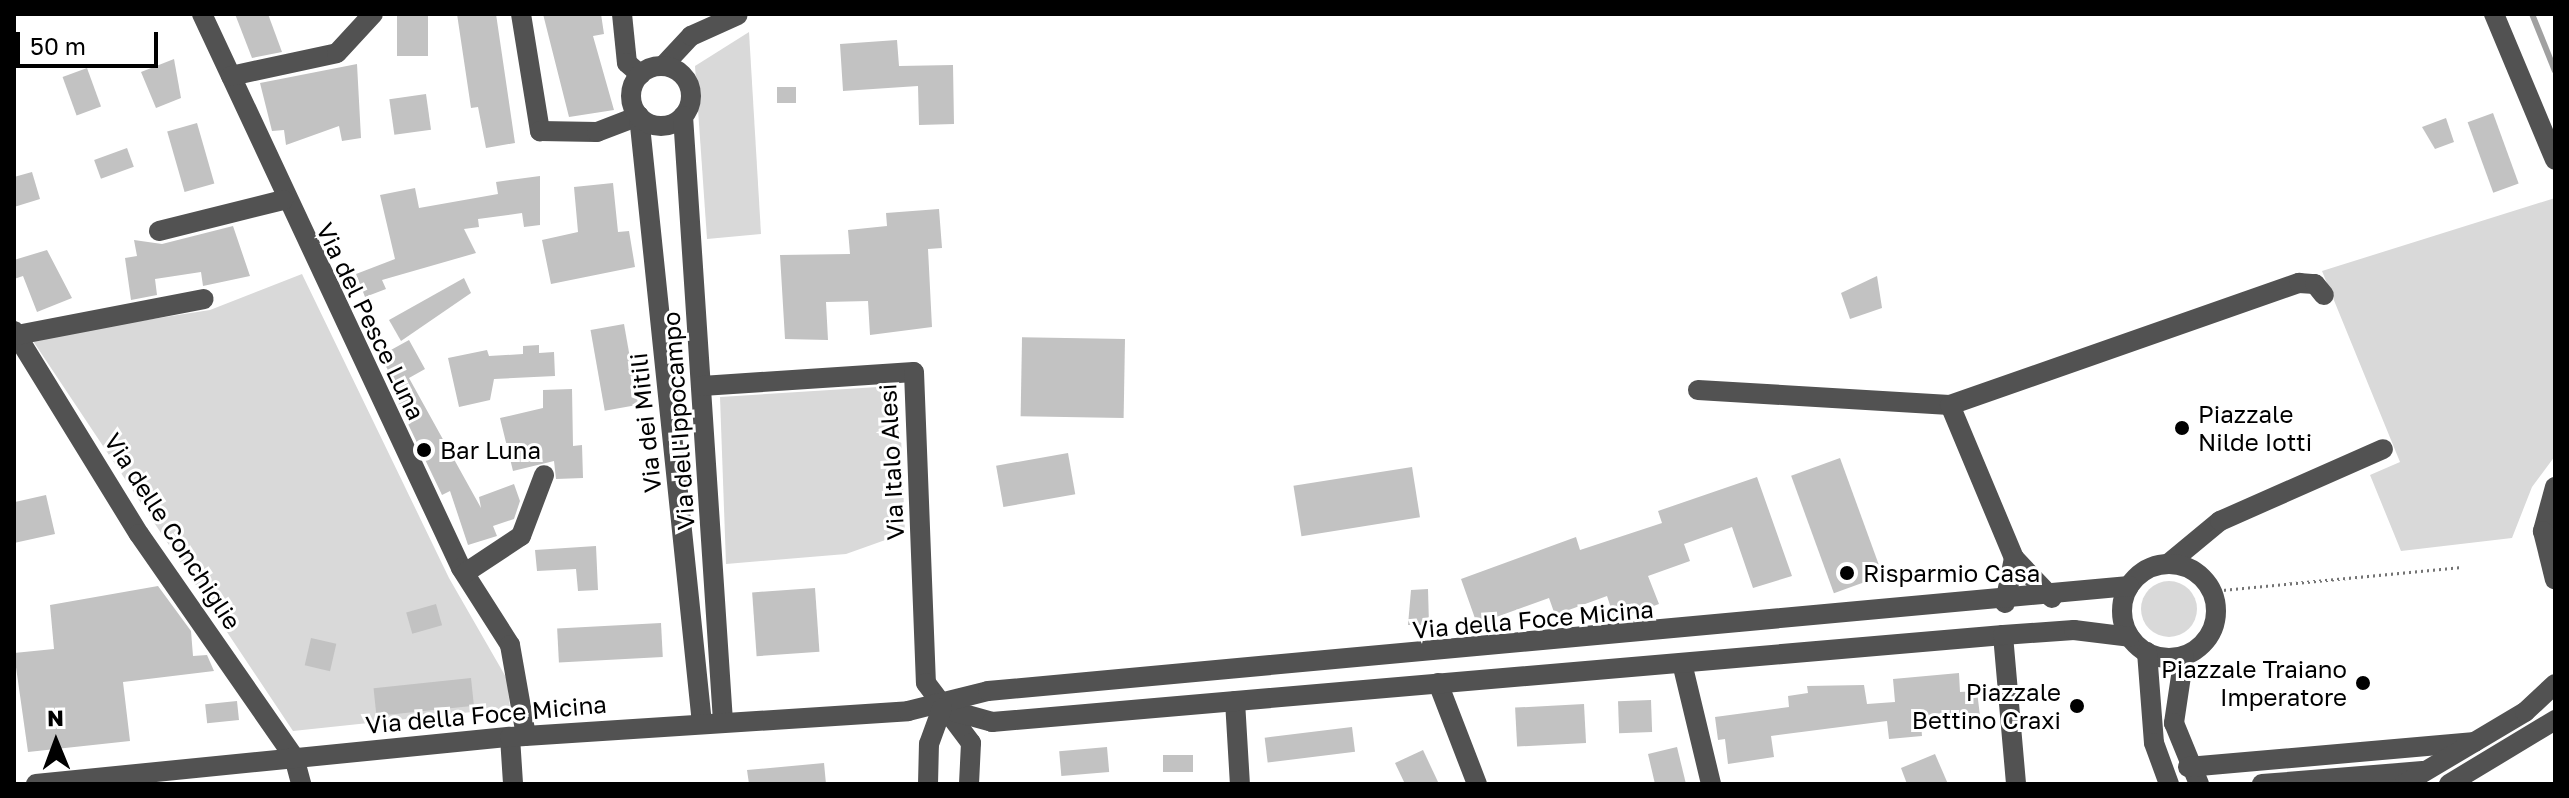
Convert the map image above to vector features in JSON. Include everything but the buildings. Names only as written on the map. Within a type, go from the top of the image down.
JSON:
[{"type":"street","name":"Via del Pesce Luna","points":[[202,14],[283,200],[465,573],[510,645],[518,737],[513,784]]},
{"type":"street","points":[[231,76],[337,53],[373,14]]},
{"type":"street","points":[[521,14],[540,131],[597,132],[639,116]]},
{"type":"street","points":[[622,14],[627,63],[641,75]]},
{"type":"street","points":[[2494,14],[2555,160]]},
{"type":"street","points":[[663,66],[689,85],[683,116],[661,126],[639,116],[632,99],[641,75],[663,66],[691,36],[738,15]]},
{"type":"street","name":"Via dei Mitili","points":[[639,116],[702,724]]},
{"type":"street","name":"Via dell'Ippocampo","points":[[683,116],[723,722]]},
{"type":"street","points":[[159,231],[283,200]]},
{"type":"street","points":[[1698,390],[1950,405],[2299,283],[2315,284],[2324,295]]},
{"type":"street","points":[[15,333],[204,299]]},
{"type":"street","name":"Via delle Conchiglie","points":[[15,333],[139,534],[294,757]]},
{"type":"street","name":"Via Italo Alesi","points":[[702,386],[914,372],[926,683],[942,708]]},
{"type":"street","points":[[1950,405],[2014,558],[2052,598]]},
{"type":"street","points":[[2168,564],[2220,521],[2383,449]]},
{"type":"street","points":[[465,573],[521,536],[544,475]]},
{"type":"street","points":[[2555,487],[2543,521],[2555,580]]},
{"type":"street","points":[[2005,603],[2014,558]]},
{"type":"street","points":[[2168,564],[2198,573],[2212,591],[2212,630],[2184,656],[2173,706],[2193,775],[2475,742]]},
{"type":"street","name":"Via della Foce Micina","points":[[36,784],[518,737],[942,708],[988,691],[2005,603],[2129,586],[2146,570],[2168,564]]},
{"type":"street","points":[[2129,586],[2122,608],[2130,637],[2147,652],[2184,656]]},
{"type":"street","name":"Via della Foce Micina","points":[[942,708],[992,722],[2003,635],[2074,630],[2130,637]]},
{"type":"street","points":[[2003,635],[2016,784]]},
{"type":"street","points":[[1576,642],[1579,672]]},
{"type":"street","points":[[2147,652],[2154,743],[2169,784]]},
{"type":"street","points":[[1682,663],[1711,784]]},
{"type":"street","points":[[1438,683],[1477,784]]},
{"type":"street","points":[[2404,784],[2475,742],[2555,684]]},
{"type":"street","points":[[1235,701],[1240,784]]},
{"type":"street","points":[[928,784],[929,744],[942,708]]},
{"type":"street","points":[[942,708],[971,743],[969,784]]},
{"type":"street","points":[[2449,784],[2555,720]]},
{"type":"street","points":[[294,757],[301,784]]},
{"type":"street","points":[[2262,784],[2426,771]]},
{"type":"path","points":[[2212,591],[2462,567]]},
{"type":"shaded area","points":[[749,32],[761,234],[707,239],[695,66]]},
{"type":"shaded area","points":[[2555,198],[2555,456],[2532,487],[2512,538],[2401,551],[2370,475],[2400,462],[2322,271]]},
{"type":"shaded area","points":[[302,274],[449,578],[507,679],[510,708],[293,731],[31,338],[210,310]]},
{"type":"shaded area","points":[[878,387],[901,436],[905,533],[846,554],[726,564],[720,397]]},
{"type":"shaded area","points":[[2169,581],[2189,589],[2197,609],[2189,629],[2169,637],[2149,629],[2141,609],[2149,589]]},
{"type":"waterway","points":[[2532,14],[2555,71]]},
{"type":"place","name":"Piazzale Nilde Iotti","points":[[2182,428]]},
{"type":"place","name":"Bar Luna","points":[[424,450]]},
{"type":"place","name":"Risparmio Casa","points":[[1847,573]]},
{"type":"place","name":"Piazzale Traiano Imperatore","points":[[2363,683]]},
{"type":"place","name":"Piazzale Bettino Craxi","points":[[2077,706]]}]
